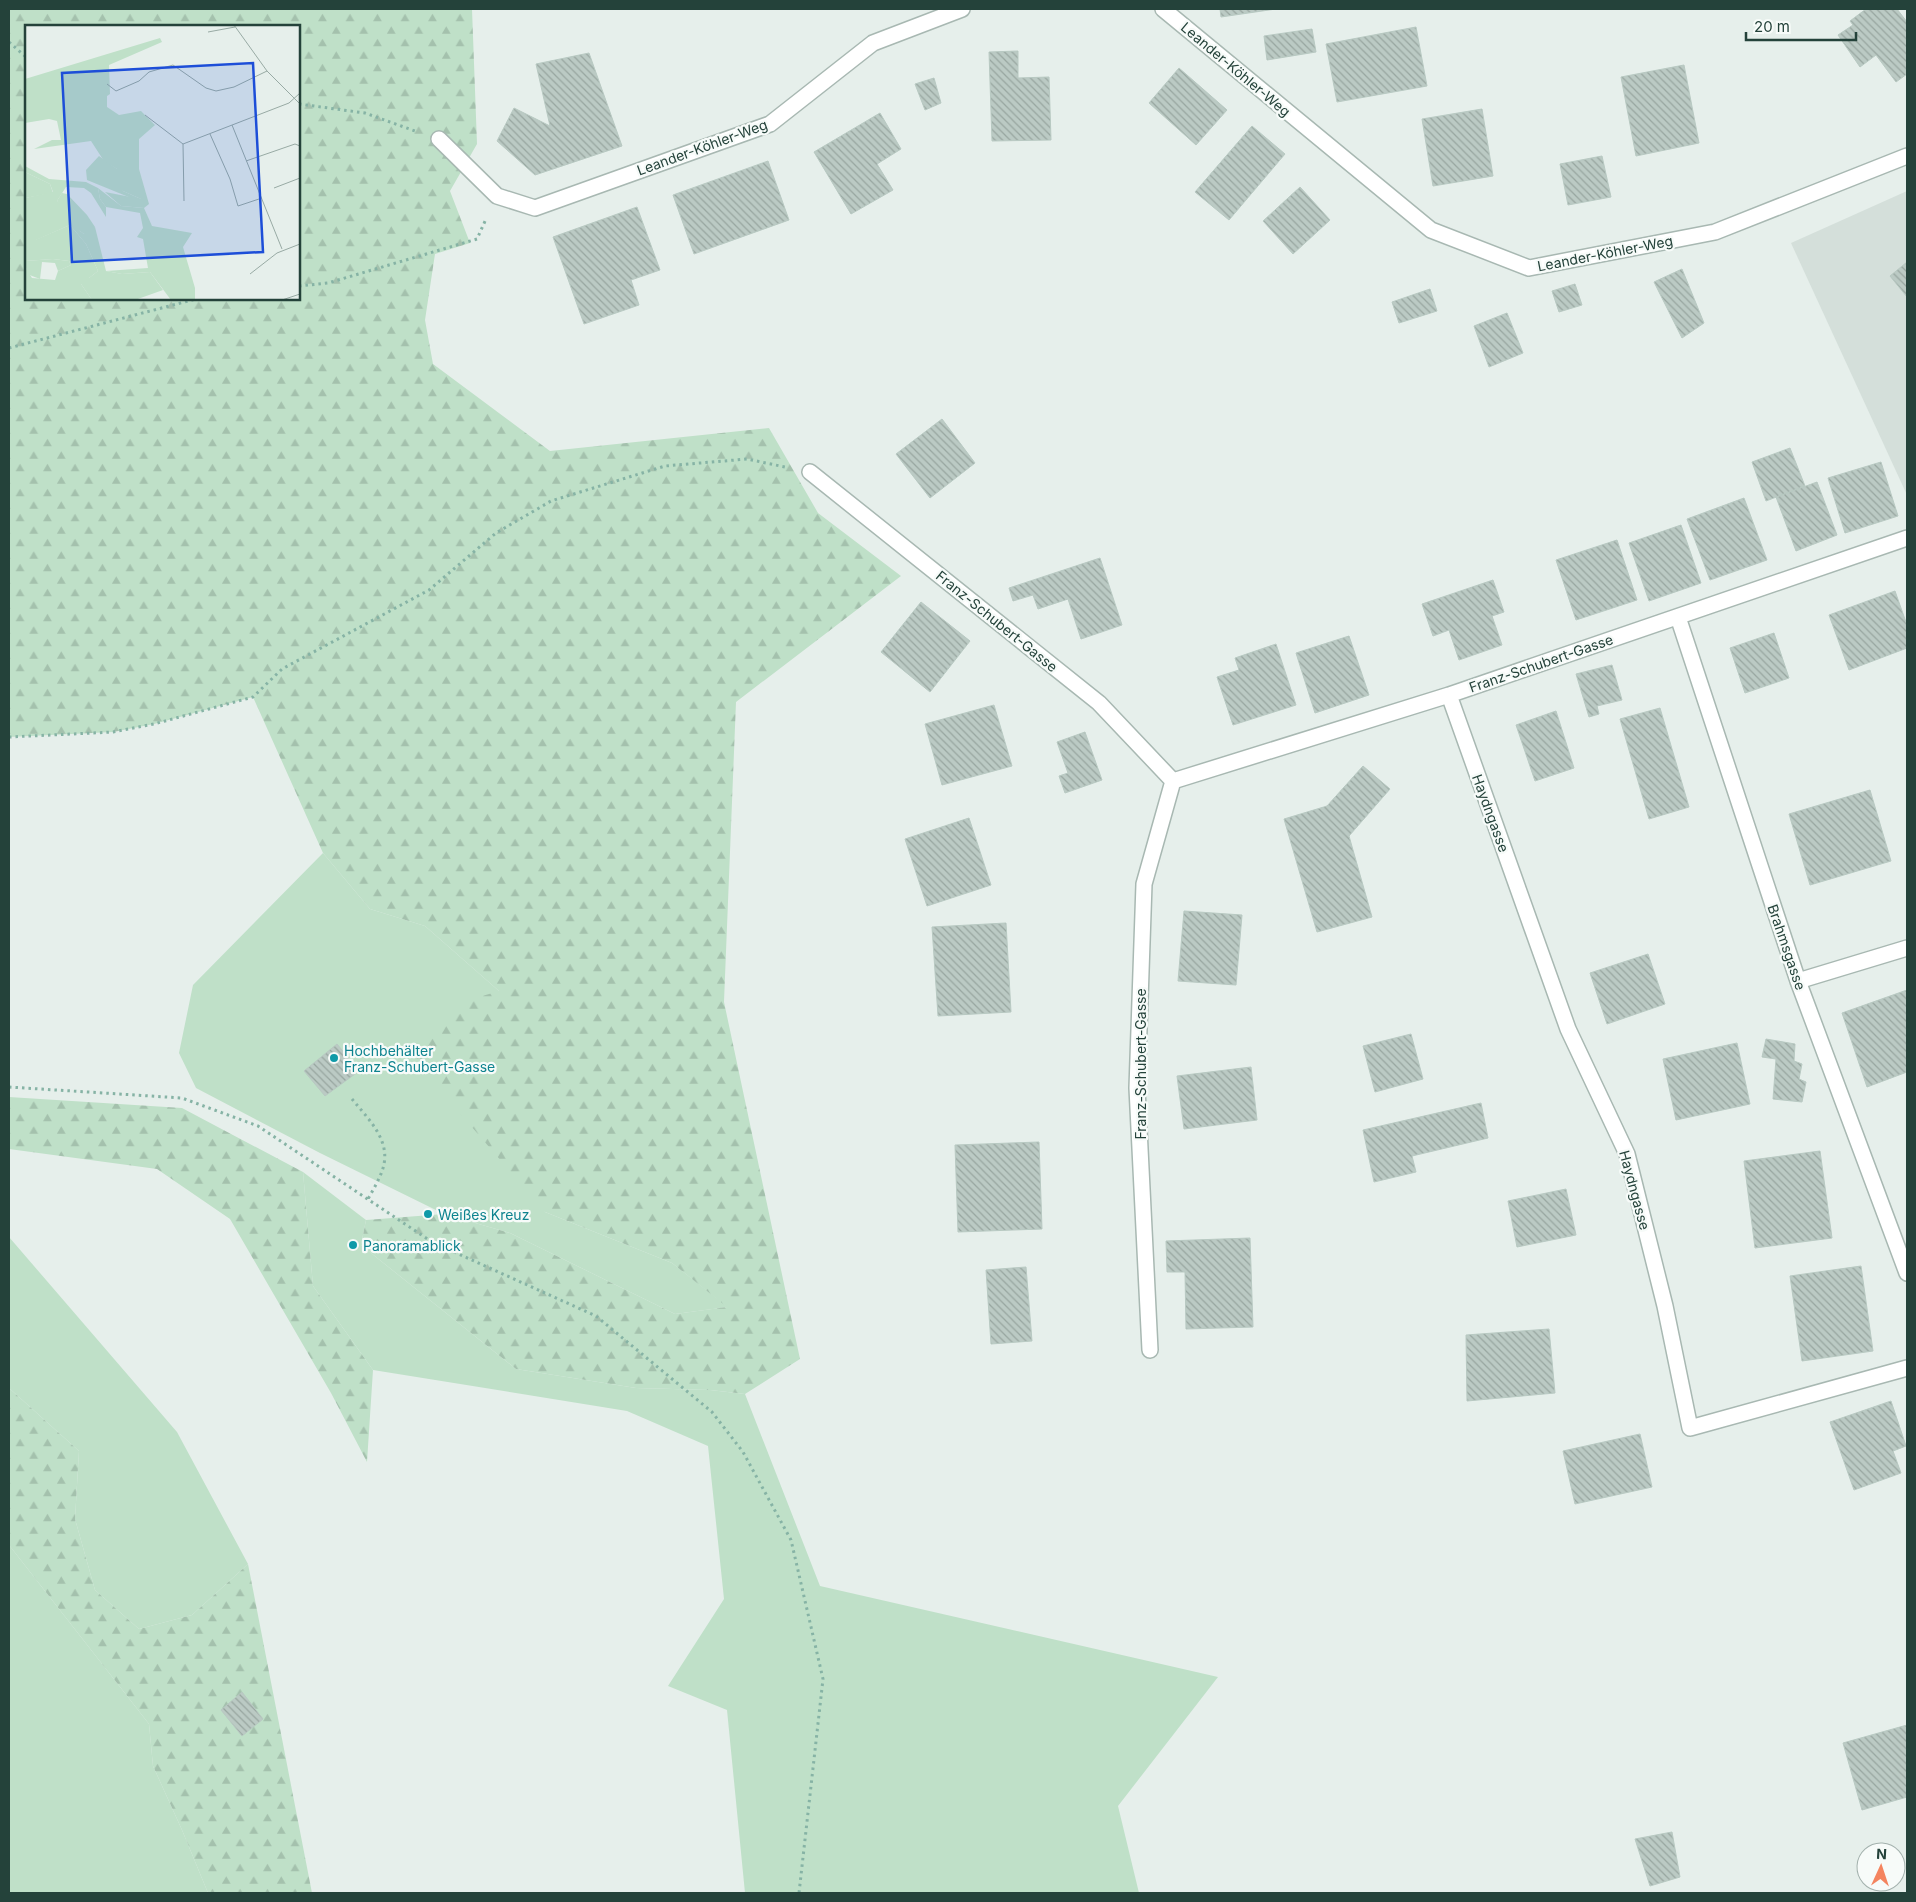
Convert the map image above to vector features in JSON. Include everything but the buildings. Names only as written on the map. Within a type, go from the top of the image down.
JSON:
[{"type":"street","name":"Leander-Köhler-Weg","points":[[439,139],[497,196],[535,208],[770,124],[873,43],[962,9]]},
{"type":"street","name":"Leander-Köhler-Weg","points":[[1163,9],[1431,230],[1530,268],[1715,232],[1907,156]]},
{"type":"street","name":"Franz-Schubert-Gasse","points":[[810,472],[1099,703],[1173,781]]},
{"type":"street","name":"Franz-Schubert-Gasse","points":[[1173,781],[1448,695],[1907,538]]},
{"type":"street","name":"Brahmsgasse","points":[[1678,617],[1798,981],[1907,1273]]},
{"type":"street","name":"Haydngasse","points":[[1448,695],[1568,1029],[1627,1154],[1665,1306],[1690,1428],[1907,1368]]},
{"type":"street","name":"Franz-Schubert-Gasse","points":[[1150,1350],[1138,1088],[1144,884],[1173,781]]},
{"type":"street","points":[[1798,981],[1907,948]]},
{"type":"path","points":[[9,42],[25,56]]},
{"type":"path","points":[[300,104],[365,113],[439,139]]},
{"type":"path","points":[[300,286],[328,283],[477,239],[497,196]]},
{"type":"path","points":[[9,348],[192,300]]},
{"type":"path","points":[[9,737],[113,732],[154,724],[253,697],[282,669],[429,590],[496,533],[551,501],[665,466],[747,459],[810,472]]},
{"type":"path","points":[[9,1087],[182,1098],[258,1126],[432,1242],[596,1316],[712,1412],[743,1452],[791,1540],[823,1679],[799,1893]]},
{"type":"path","points":[[352,1099],[374,1126],[386,1149],[383,1170],[368,1199]]},
{"type":"shaded area","points":[[1907,191],[1907,495],[1791,243]]},
{"type":"green space","points":[[9,9],[472,9],[477,144],[450,191],[470,243],[435,254],[425,320],[433,364],[550,451],[769,428],[818,513],[901,576],[736,702],[724,1002],[800,1359],[745,1394],[710,1390],[636,1388],[516,1369],[361,1245],[366,1220],[444,1214],[510,1233],[675,1314],[727,1307],[672,1263],[545,1212],[415,1061],[459,1003],[499,991],[425,926],[370,909],[323,853],[253,697],[154,724],[113,732],[9,737]]},
{"type":"green space","points":[[323,853],[370,909],[425,926],[499,991],[545,1212],[672,1263],[728,1307],[675,1314],[510,1233],[444,1214],[320,1153],[196,1088],[179,1053],[193,985]]},
{"type":"green space","points":[[9,1097],[182,1108],[303,1172],[313,1286],[373,1370],[367,1462],[331,1393],[230,1219],[157,1169],[9,1149]]},
{"type":"green space","points":[[303,1172],[366,1220],[361,1245],[516,1369],[636,1388],[710,1390],[745,1394],[820,1586],[1218,1677],[1118,1806],[1139,1893],[745,1893],[727,1710],[668,1686],[724,1599],[708,1446],[627,1411],[373,1370],[313,1286]]},
{"type":"green space","points":[[9,1237],[177,1432],[248,1564],[192,1615],[139,1629],[95,1590],[75,1519],[79,1451],[9,1388]]},
{"type":"green space","points":[[9,1388],[79,1451],[75,1519],[95,1590],[139,1629],[192,1615],[248,1564],[312,1893],[208,1893],[153,1766],[149,1724],[9,1545]]},
{"type":"green space","points":[[9,1545],[149,1724],[153,1766],[208,1893],[9,1893]]},
{"type":"place","name":"Hochbehälter Franz-Schubert-Gasse","points":[[334,1058]]},
{"type":"place","name":"Weißes Kreuz","points":[[428,1214]]},
{"type":"place","name":"Panoramablick","points":[[353,1245]]}]
